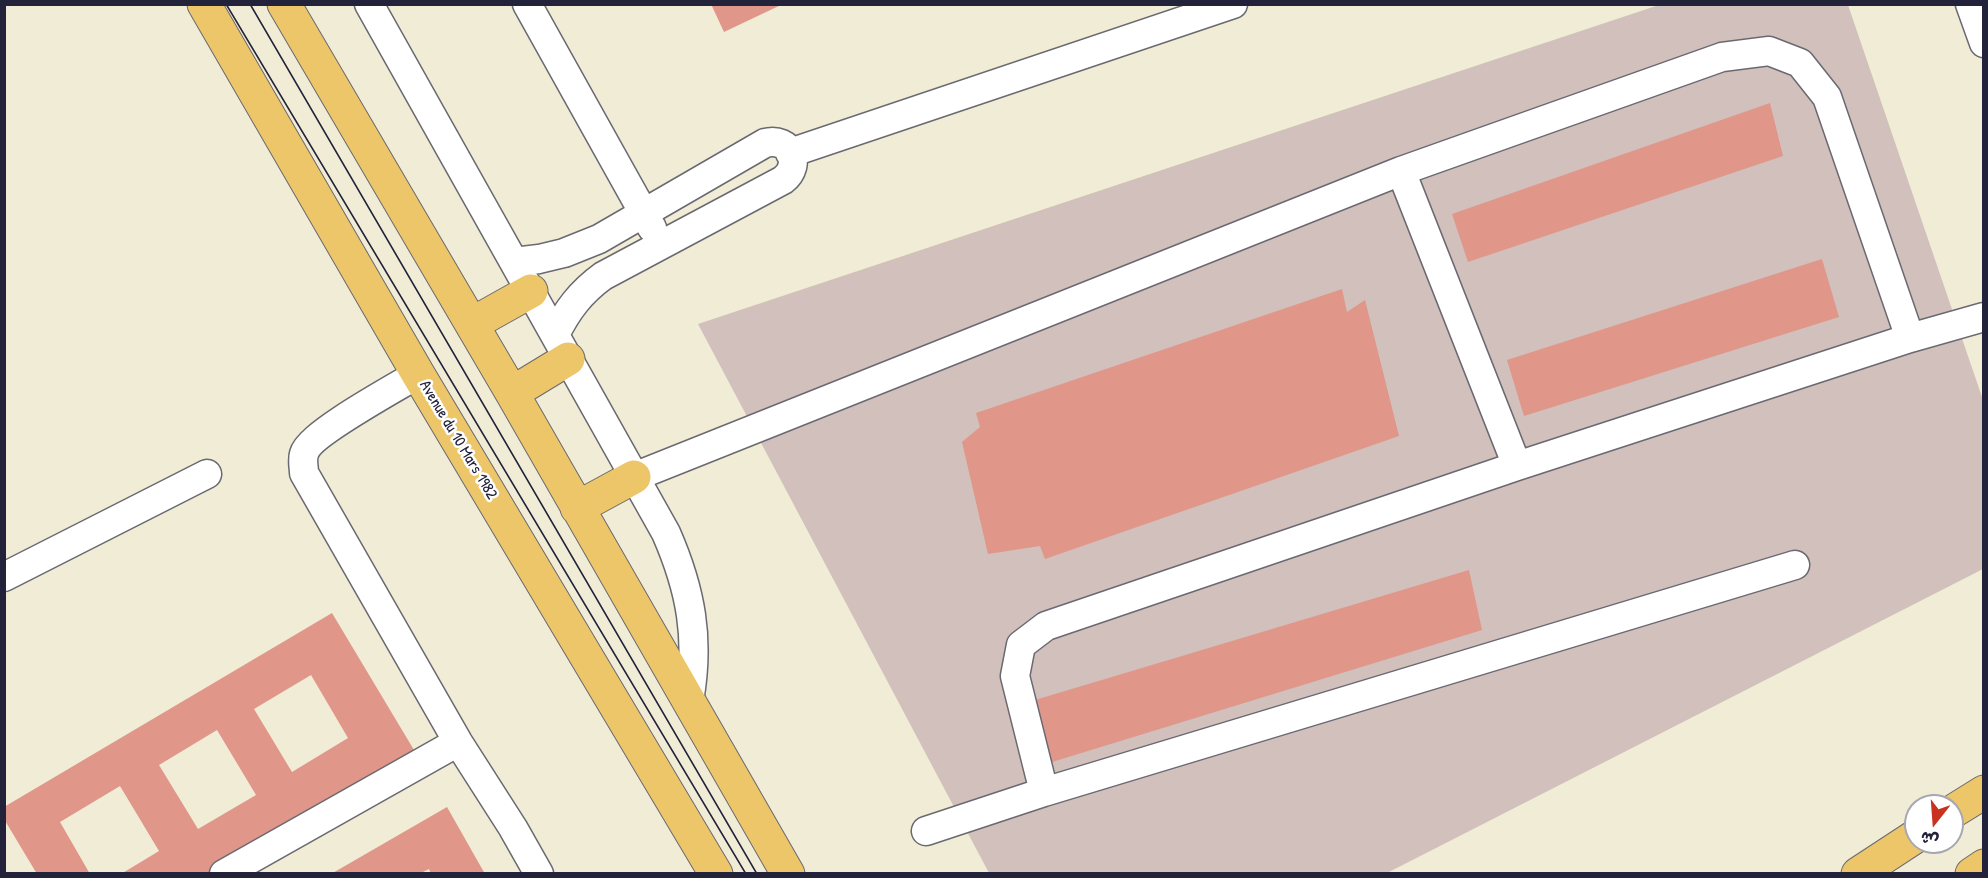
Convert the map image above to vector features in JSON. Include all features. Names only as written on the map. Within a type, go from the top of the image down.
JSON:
[{"type":"main road","name":"Avenue du 10 Mars 1982","points":[[204,4],[710,871]]},
{"type":"main road","points":[[284,4],[472,324],[788,873]]},
{"type":"main road","points":[[472,324],[531,291]]},
{"type":"main road","points":[[512,393],[561,346]]},
{"type":"main road","points":[[577,508],[634,477]]},
{"type":"main road","points":[[1964,804],[1983,792]]},
{"type":"main road","points":[[1858,873],[1904,844]]},
{"type":"main road","points":[[1972,873],[1983,866]]},
{"type":"street","points":[[369,4],[666,533],[685,581],[694,632],[693,678],[689,701]]},
{"type":"street","points":[[527,4],[662,245]]},
{"type":"street","points":[[790,153],[1233,4]]},
{"type":"street","points":[[1970,4],[1983,43]]},
{"type":"street","points":[[634,477],[1401,171],[1722,57],[1769,51],[1800,63],[1827,97],[1911,338]]},
{"type":"street","points":[[514,262],[539,259],[582,247],[765,143],[780,142],[790,153],[793,161],[792,168],[789,176],[783,180],[590,285],[564,316],[561,346]]},
{"type":"street","points":[[1401,171],[1517,466]]},
{"type":"street","points":[[1044,792],[1015,676],[1021,645],[1046,626],[1517,466],[1911,338],[1983,317]]},
{"type":"street","points":[[418,374],[328,429],[311,442],[304,454],[304,473],[458,742],[539,873]]},
{"type":"street","points":[[4,577],[207,474]]},
{"type":"street","points":[[926,831],[1044,792],[1795,565]]},
{"type":"street","points":[[224,873],[458,742]]},
{"type":"shaded area","points":[[1659,5],[1848,5],[1983,400],[1983,569],[1387,873],[989,873],[698,324]]},
{"type":"building","points":[[711,4],[783,4],[724,32]]},
{"type":"building","points":[[1770,103],[1783,156],[1468,262],[1452,214]]},
{"type":"building","points":[[1822,259],[1839,317],[1524,416],[1507,360]]},
{"type":"building","points":[[1342,289],[1347,312],[1365,300],[1399,436],[1045,559],[1040,546],[988,554],[962,442],[980,427],[976,413]]},
{"type":"building","points":[[1469,570],[1482,630],[1039,766],[1025,703]]},
{"type":"building","points":[[332,613],[414,750],[207,874],[121,874],[159,851],[120,786],[60,822],[90,874],[37,874],[4,819],[4,807]],"holes":[[[311,675],[348,738],[292,772],[254,709]],[[217,730],[256,795],[198,829],[159,765]]]},
{"type":"building","points":[[447,807],[485,874],[431,874],[429,869],[419,874],[331,874]]},
{"type":"tram line","points":[[226,4],[746,874]]},
{"type":"tram line","points":[[250,4],[757,874]]}]
